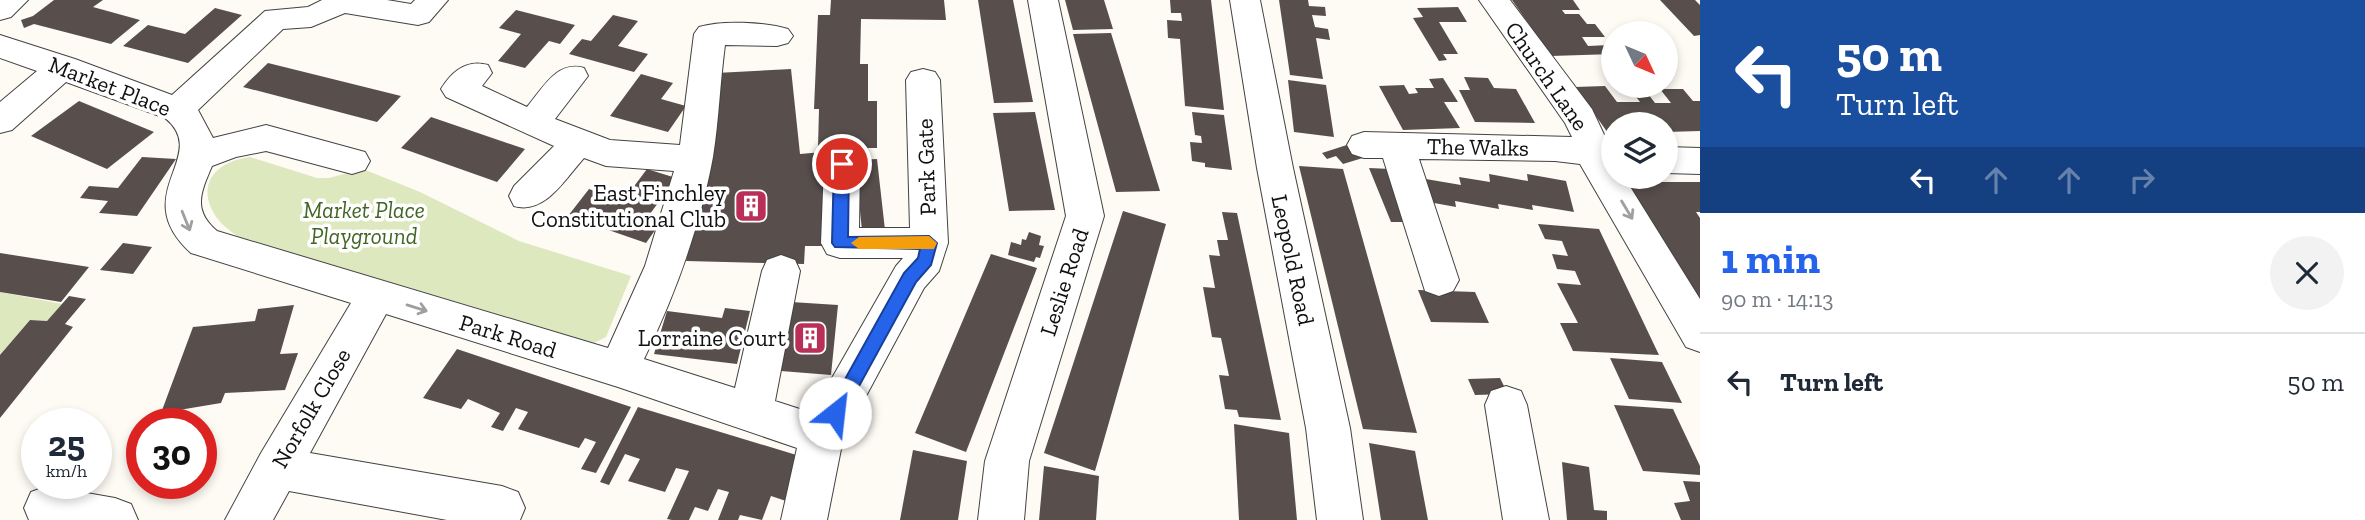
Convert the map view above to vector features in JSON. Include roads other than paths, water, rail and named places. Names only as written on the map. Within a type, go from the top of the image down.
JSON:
[{"type":"street","points":[[0,10],[13,0]]},
{"type":"street","points":[[177,110],[274,9],[300,19],[320,15],[340,1],[418,15],[433,0]]},
{"type":"street","name":"Leslie Road","points":[[1001,520],[1007,461],[1085,216],[1043,0]]},
{"type":"street","name":"Leopold Road","points":[[1245,0],[1275,169],[1328,428],[1340,520]]},
{"type":"street","name":"Church Lane","points":[[1494,0],[1580,118],[1601,153]]},
{"type":"street","points":[[618,369],[645,318],[680,218],[702,117],[703,82],[710,34],[777,36]]},
{"type":"street","name":"Market Place","points":[[0,46],[177,110],[185,115],[195,129],[198,157]]},
{"type":"street","points":[[0,121],[63,67]]},
{"type":"street","points":[[476,73],[458,89],[577,143],[606,153],[695,159]]},
{"type":"street","points":[[532,123],[572,76]]},
{"type":"street","name":"Park Gate","points":[[822,436],[910,277],[925,260],[929,243],[923,80]]},
{"type":"street","points":[[198,157],[230,145],[266,138],[352,161]]},
{"type":"street","points":[[527,196],[577,143]]},
{"type":"street","name":"The Walks","points":[[1438,280],[1381,145],[1555,148],[1601,154]]},
{"type":"street","name":"Park Road","points":[[198,157],[185,187],[181,213],[188,230],[204,243],[618,369],[822,436]]},
{"type":"street","points":[[1678,160],[1700,161]]},
{"type":"street","points":[[842,164],[840,243],[929,243]]},
{"type":"street","name":"Church Lane","points":[[1621,189],[1700,335]]},
{"type":"street","points":[[751,414],[781,271]]},
{"type":"street","name":"Norfolk Close","points":[[248,520],[376,296]]},
{"type":"street","points":[[1506,405],[1526,520]]},
{"type":"street","points":[[804,520],[822,436]]},
{"type":"street","points":[[277,468],[502,508],[496,520]]},
{"type":"street","points":[[47,509],[115,520]]},
{"type":"place","name":"East Finchley Constitutional Club","points":[[751,206]]},
{"type":"place","name":"Lorraine Court","points":[[810,338]]},
{"type":"park label","name":"Market Place Playground","points":[[364,223]]}]
